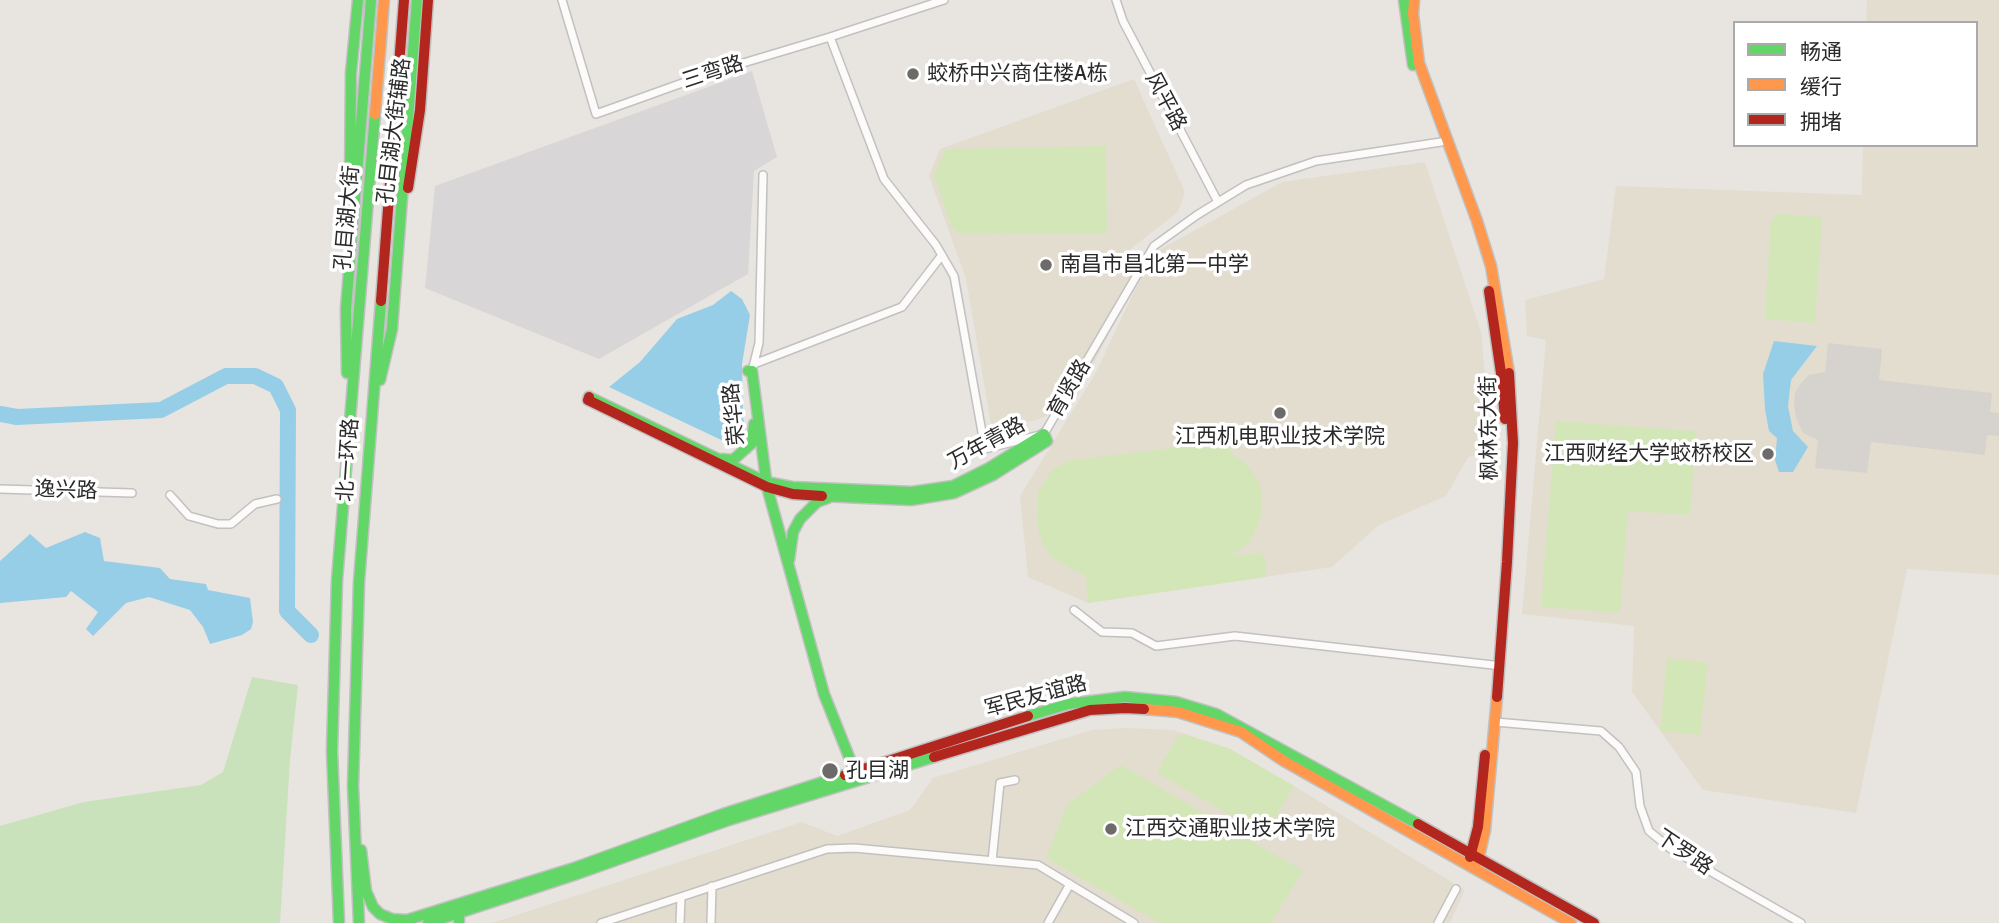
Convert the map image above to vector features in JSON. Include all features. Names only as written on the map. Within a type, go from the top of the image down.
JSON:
[{"type":"main road","name":"孔目湖大街辅路","points":[[350,246],[351,73],[358,0]]},
{"type":"main road","points":[[349,440],[345,309],[371,0]]},
{"type":"main road","name":"孔目湖大街","points":[[349,440],[384,0]]},
{"type":"main road","name":"北一环路","points":[[359,923],[353,786],[359,582],[404,0]]},
{"type":"main road","points":[[371,417],[392,329],[416,0]]},
{"type":"main road","name":"孔目湖大街辅路","points":[[396,267],[420,110],[428,0]]},
{"type":"main road","name":"枫林东大街","points":[[1404,0],[1413,65],[1472,225],[1485,268],[1501,373],[1507,442],[1503,561],[1475,855]]},
{"type":"main road","name":"枫林东大街","points":[[1414,0],[1413,14],[1419,63],[1478,221],[1500,313],[1509,374],[1513,443],[1495,722],[1485,830],[1472,866]]},
{"type":"main road","name":"荣华路","points":[[853,777],[819,696],[764,483],[748,371],[753,368],[764,483],[824,694],[853,777]]},
{"type":"main road","name":"万年青路","points":[[1044,434],[989,468],[953,486],[912,492],[792,487],[764,483],[589,397],[588,400],[764,483],[793,494],[833,497],[911,500],[954,493],[993,475],[1047,441],[1044,434]]},
{"type":"main road","points":[[718,459],[733,460],[742,454],[752,443],[754,424]]},
{"type":"main road","name":"北一环路","points":[[337,923],[332,751],[337,580],[349,440]]},
{"type":"main road","points":[[788,564],[793,532],[800,519],[817,502],[833,497]]},
{"type":"main road","name":"军民友谊路","points":[[459,913],[1068,704],[1125,697],[1175,702],[1216,714],[1594,923]]},
{"type":"main road","name":"军民友谊路","points":[[853,777],[1090,710],[1125,708],[1178,712],[1241,732],[1284,761],[1571,923]]},
{"type":"main road","points":[[353,786],[366,891],[373,908],[392,919],[407,920],[459,913]]},
{"type":"main road","points":[[428,923],[459,913]]},
{"type":"street","name":"三弯路","points":[[562,0],[596,114],[713,72],[944,0]]},
{"type":"street","name":"风平路","points":[[1115,0],[1123,21],[1218,202]]},
{"type":"street","name":"育贤路","points":[[830,37],[884,179],[942,254],[954,276],[985,449],[1044,434],[1154,246],[1218,202],[1246,185],[1316,161],[1441,142]]},
{"type":"street","points":[[753,368],[759,343],[763,174]]},
{"type":"street","points":[[753,368],[902,307],[942,254]]},
{"type":"street","name":"逸兴路","points":[[0,489],[132,493]]},
{"type":"street","points":[[170,495],[189,516],[218,524],[231,524],[255,503],[277,499]]},
{"type":"street","points":[[1074,610],[1102,632],[1132,633],[1156,646],[1234,636],[1493,665]]},
{"type":"street","name":"下罗路","points":[[1495,722],[1601,731],[1619,747],[1636,772],[1640,806],[1649,831],[1671,849],[1801,923]]},
{"type":"street","points":[[992,861],[1000,783],[1015,780]]},
{"type":"street","points":[[601,923],[827,849],[853,848],[1038,865],[1134,923]]},
{"type":"street","points":[[1048,923],[1070,884]]},
{"type":"street","points":[[711,923],[712,886]]},
{"type":"street","points":[[1438,923],[1456,889]]},
{"type":"street","points":[[680,923],[681,897]]},
{"type":"shaded area","name":"江西财经大学蛟桥校区","points":[[1867,0],[1999,0],[1999,575],[1907,569],[1856,813],[1703,790],[1632,692],[1634,626],[1522,614],[1546,340],[1527,336],[1525,300],[1604,279],[1616,186],[1862,195],[1863,147],[1978,147],[1978,21],[1866,21]]},
{"type":"shaded area","points":[[752,71],[777,157],[754,171],[748,274],[599,359],[425,288],[435,186]]},
{"type":"shaded area","name":"南昌市昌北第一中学","points":[[1134,79],[1185,192],[1178,212],[1128,251],[1137,280],[1072,405],[1034,421],[991,424],[966,279],[929,176],[940,149]]},
{"type":"shaded area","name":"江西机电职业技术学院","points":[[1425,162],[1481,332],[1492,452],[1468,457],[1446,496],[1379,525],[1332,567],[1088,603],[1028,577],[1020,496],[1095,374],[1152,254],[1282,182]]},
{"type":"shaded area","points":[[1828,343],[1882,349],[1879,380],[1992,393],[1990,412],[1999,413],[1999,436],[1987,435],[1985,455],[1871,442],[1867,473],[1815,468],[1818,440],[1803,433],[1796,418],[1795,393],[1809,375],[1825,372]]},
{"type":"shaded area","name":"江西交通职业技术学院","points":[[1092,730],[1173,730],[1230,749],[1294,786],[1465,890],[1450,923],[492,923],[802,822],[837,836],[910,810],[933,778]]},
{"type":"green space","points":[[1106,146],[1107,234],[960,233],[952,228],[934,175],[946,149]]},
{"type":"green space","points":[[1779,214],[1822,217],[1815,323],[1765,319],[1771,220]]},
{"type":"green space","points":[[1556,421],[1696,431],[1690,515],[1628,511],[1620,613],[1541,607]]},
{"type":"green space","points":[[1229,441],[1231,453],[1247,465],[1260,483],[1262,504],[1260,521],[1249,543],[1230,556],[1264,553],[1266,577],[1088,603],[1086,576],[1054,559],[1040,537],[1037,521],[1038,492],[1053,469],[1068,461]]},
{"type":"green space","points":[[1667,658],[1708,663],[1700,735],[1660,731]]},
{"type":"green space","points":[[252,677],[298,685],[290,760],[280,923],[0,923],[0,826],[84,802],[201,785],[223,772]]},
{"type":"green space","points":[[1184,734],[1230,749],[1294,786],[1265,835],[1157,773],[1176,739]]},
{"type":"green space","points":[[1121,765],[1303,871],[1271,923],[1160,923],[1046,858],[1068,804]]},
{"type":"water","points":[[731,291],[742,299],[750,315],[742,364],[743,417],[751,454],[609,387],[640,362],[677,319],[713,305]]},
{"type":"water","points":[[1774,341],[1817,346],[1791,380],[1788,406],[1793,431],[1808,447],[1793,472],[1779,472],[1775,460],[1777,438],[1769,431],[1765,409],[1763,374]]},
{"type":"water","points":[[85,532],[100,538],[104,561],[160,568],[170,579],[206,584],[208,590],[250,598],[253,622],[251,629],[242,635],[210,644],[203,627],[190,610],[149,597],[126,603],[93,636],[86,629],[98,612],[71,591],[66,597],[0,603],[0,561],[30,534],[46,548]]},
{"type":"waterway","points":[[0,414],[17,417],[161,410],[226,376],[255,376],[276,386],[288,410],[287,611],[311,635]]},
{"type":"traffic: fast","points":[[350,189],[351,73],[358,0]]},
{"type":"traffic: fast","points":[[347,373],[346,309],[371,0]]},
{"type":"traffic: fast","points":[[380,380],[392,329],[417,0]]},
{"type":"traffic: fast","points":[[1404,0],[1413,65]]},
{"type":"traffic: fast","points":[[339,923],[332,751],[337,580],[375,114]]},
{"type":"traffic: fast","points":[[359,923],[353,786],[359,582],[381,301]]},
{"type":"traffic: fast","points":[[748,371],[752,371],[767,487],[824,694],[857,777]]},
{"type":"traffic: fast","points":[[589,397],[766,482],[792,487],[912,492],[953,486],[989,468],[1044,434],[1047,441],[993,475],[954,493],[911,500],[822,496]]},
{"type":"traffic: fast","points":[[722,459],[733,460],[752,443],[754,424]]},
{"type":"traffic: fast","points":[[789,560],[793,532],[800,519],[817,502],[828,498]]},
{"type":"traffic: fast","points":[[1028,716],[1068,704],[1125,697],[1176,702],[1216,714],[1418,824]]},
{"type":"traffic: fast","points":[[428,923],[729,820],[934,757]]},
{"type":"traffic: fast","points":[[361,850],[366,891],[373,907],[380,914],[392,919],[407,920],[574,868],[723,814],[845,775]]},
{"type":"traffic: fast","points":[[459,913],[459,923]]},
{"type":"traffic: slow","points":[[375,114],[384,0]]},
{"type":"traffic: slow","points":[[1414,0],[1413,14],[1419,63],[1491,266],[1509,373]]},
{"type":"traffic: slow","points":[[1478,861],[1485,830],[1497,697]]},
{"type":"traffic: slow","points":[[1144,709],[1178,712],[1241,732],[1284,761],[1571,923]]},
{"type":"traffic: jam","points":[[381,301],[404,0]]},
{"type":"traffic: jam","points":[[408,188],[420,110],[428,0]]},
{"type":"traffic: jam","points":[[1489,291],[1505,419]]},
{"type":"traffic: jam","points":[[1497,697],[1513,443],[1509,373]]},
{"type":"traffic: jam","points":[[589,397],[588,400],[767,487],[793,494],[822,496]]},
{"type":"traffic: jam","points":[[934,757],[1090,710],[1144,709]]},
{"type":"traffic: jam","points":[[845,775],[1028,716]]},
{"type":"traffic: jam","points":[[1470,857],[1478,827],[1485,755]]},
{"type":"traffic: jam","points":[[1418,824],[1594,923]]},
{"type":"place","name":"蛟桥中兴商住楼A栋","points":[[913,74]]},
{"type":"place","name":"南昌市昌北第一中学","points":[[1046,265]]},
{"type":"place","name":"江西机电职业技术学院","points":[[1280,413]]},
{"type":"place","name":"江西财经大学蛟桥校区","points":[[1768,454]]},
{"type":"place","name":"孔目湖","points":[[830,771]]},
{"type":"place","name":"江西交通职业技术学院","points":[[1111,829]]}]
